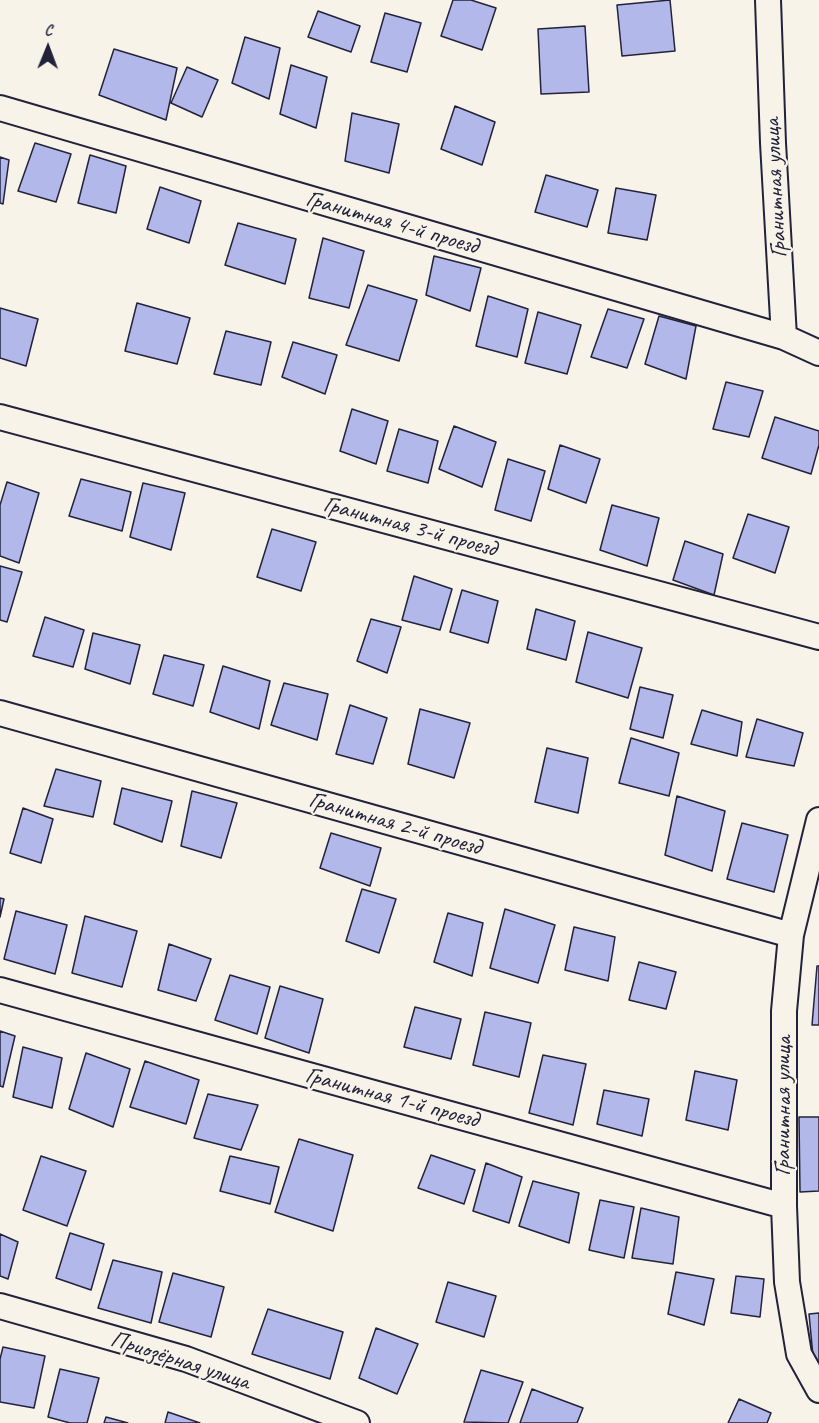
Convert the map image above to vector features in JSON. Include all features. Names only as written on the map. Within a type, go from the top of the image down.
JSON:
[{"type":"street","name":"Гранитная улица","points":[[768,0],[772,144],[784,337]]},
{"type":"street","name":"Гранитная 4-й проезд","points":[[0,108],[784,337]]},
{"type":"street","points":[[784,337],[819,353]]},
{"type":"street","name":"Гранитная 3-й проезд","points":[[0,417],[819,637]]},
{"type":"street","name":"Гранитная 2-й проезд","points":[[0,713],[791,935]]},
{"type":"street","name":"Гранитная улица","points":[[819,820],[791,935],[784,1011],[784,1206],[787,1281],[799,1354],[819,1390]]},
{"type":"street","name":"Гранитная 1-й проезд","points":[[0,990],[784,1206]]},
{"type":"street","name":"Приозёрная улица","points":[[0,1305],[186,1359],[357,1423]]},
{"type":"building","points":[[453,0],[471,0],[496,8],[482,50],[441,36]]},
{"type":"building","points":[[670,0],[675,51],[622,56],[617,5]]},
{"type":"building","points":[[318,11],[360,26],[351,52],[308,37]]},
{"type":"building","points":[[385,13],[421,23],[407,72],[371,62]]},
{"type":"building","points":[[585,26],[589,92],[541,94],[538,29]]},
{"type":"building","points":[[245,37],[280,48],[269,99],[232,83]]},
{"type":"building","points":[[114,49],[177,68],[166,120],[99,95]]},
{"type":"building","points":[[291,65],[327,77],[316,128],[280,114]]},
{"type":"building","points":[[187,67],[218,80],[202,117],[171,103]]},
{"type":"building","points":[[455,106],[495,122],[482,165],[441,149]]},
{"type":"building","points":[[352,113],[399,124],[389,173],[345,161]]},
{"type":"building","points":[[35,143],[71,154],[56,202],[18,191]]},
{"type":"building","points":[[90,155],[126,166],[116,213],[78,203]]},
{"type":"building","points":[[0,157],[9,160],[3,204],[0,203]]},
{"type":"building","points":[[546,175],[598,190],[587,227],[535,212]]},
{"type":"building","points":[[160,187],[201,201],[189,243],[147,229]]},
{"type":"building","points":[[616,188],[656,195],[647,240],[608,233]]},
{"type":"building","points":[[238,223],[296,239],[285,284],[225,265]]},
{"type":"building","points":[[323,238],[364,251],[349,308],[309,298]]},
{"type":"building","points":[[434,256],[481,268],[470,311],[426,295]]},
{"type":"building","points":[[368,285],[417,300],[399,361],[346,345]]},
{"type":"building","points":[[488,296],[528,309],[517,357],[476,346]]},
{"type":"building","points":[[137,303],[190,318],[177,364],[125,351]]},
{"type":"building","points":[[0,308],[38,319],[26,366],[0,358]]},
{"type":"building","points":[[608,309],[644,319],[627,368],[591,357]]},
{"type":"building","points":[[538,312],[581,325],[567,374],[525,363]]},
{"type":"building","points":[[659,316],[696,326],[686,379],[645,364]]},
{"type":"building","points":[[226,331],[271,342],[261,385],[214,374]]},
{"type":"building","points":[[293,342],[337,355],[325,394],[282,377]]},
{"type":"building","points":[[726,382],[763,391],[749,437],[713,429]]},
{"type":"building","points":[[352,409],[388,421],[376,464],[340,451]]},
{"type":"building","points":[[775,417],[819,431],[819,445],[811,474],[762,458]]},
{"type":"building","points":[[454,426],[496,442],[482,487],[439,469]]},
{"type":"building","points":[[399,429],[438,441],[428,483],[387,471]]},
{"type":"building","points":[[560,445],[600,459],[586,503],[548,489]]},
{"type":"building","points":[[508,459],[545,471],[531,521],[495,510]]},
{"type":"building","points":[[81,479],[131,492],[122,531],[69,516]]},
{"type":"building","points":[[7,482],[39,493],[19,563],[0,556],[0,505]]},
{"type":"building","points":[[143,483],[185,493],[171,550],[130,537]]},
{"type":"building","points":[[612,505],[659,518],[647,566],[600,550]]},
{"type":"building","points":[[748,514],[789,527],[775,573],[733,558]]},
{"type":"building","points":[[272,529],[316,542],[301,591],[257,577]]},
{"type":"building","points":[[685,541],[723,554],[714,595],[673,580]]},
{"type":"building","points":[[0,566],[22,572],[7,622],[0,620]]},
{"type":"building","points":[[414,576],[452,589],[440,630],[402,620]]},
{"type":"building","points":[[462,590],[498,601],[488,643],[450,632]]},
{"type":"building","points":[[536,609],[575,621],[566,660],[527,649]]},
{"type":"building","points":[[45,617],[84,630],[73,667],[33,656]]},
{"type":"building","points":[[371,619],[401,627],[387,673],[357,661]]},
{"type":"building","points":[[588,632],[642,648],[628,698],[576,682]]},
{"type":"building","points":[[93,633],[140,645],[130,684],[85,669]]},
{"type":"building","points":[[164,655],[204,665],[193,706],[153,694]]},
{"type":"building","points":[[223,666],[270,681],[259,729],[210,712]]},
{"type":"building","points":[[284,683],[328,694],[317,740],[271,725]]},
{"type":"building","points":[[640,687],[673,695],[663,738],[630,729]]},
{"type":"building","points":[[350,705],[387,718],[373,764],[336,754]]},
{"type":"building","points":[[420,709],[470,723],[454,778],[408,764]]},
{"type":"building","points":[[702,710],[742,722],[737,756],[691,744]]},
{"type":"building","points":[[757,719],[803,733],[794,766],[746,757]]},
{"type":"building","points":[[631,738],[679,753],[669,796],[619,783]]},
{"type":"building","points":[[547,748],[588,758],[578,813],[535,802]]},
{"type":"building","points":[[56,769],[101,781],[93,817],[44,806]]},
{"type":"building","points":[[122,788],[172,801],[162,842],[114,824]]},
{"type":"building","points":[[192,791],[237,803],[221,858],[181,846]]},
{"type":"building","points":[[677,796],[725,811],[712,871],[665,855]]},
{"type":"building","points":[[23,808],[53,819],[41,863],[10,853]]},
{"type":"building","points":[[742,823],[788,835],[774,892],[727,879]]},
{"type":"building","points":[[331,833],[381,848],[370,886],[320,868]]},
{"type":"building","points":[[362,889],[396,899],[379,953],[346,941]]},
{"type":"building","points":[[0,898],[4,899],[0,917]]},
{"type":"building","points":[[505,909],[555,925],[538,983],[490,968]]},
{"type":"building","points":[[16,911],[67,925],[55,974],[4,959]]},
{"type":"building","points":[[448,913],[483,923],[472,976],[434,962]]},
{"type":"building","points":[[85,916],[137,931],[122,987],[72,973]]},
{"type":"building","points":[[574,927],[615,937],[608,981],[565,970]]},
{"type":"building","points":[[169,944],[211,959],[196,1001],[158,990]]},
{"type":"building","points":[[639,962],[676,972],[666,1009],[629,1000]]},
{"type":"building","points":[[817,966],[819,966],[819,1025],[812,1025]]},
{"type":"building","points":[[230,975],[270,987],[257,1034],[215,1020]]},
{"type":"building","points":[[280,986],[323,999],[309,1053],[265,1038]]},
{"type":"building","points":[[415,1007],[461,1019],[451,1059],[404,1047]]},
{"type":"building","points":[[485,1012],[531,1023],[519,1077],[473,1065]]},
{"type":"building","points":[[0,1031],[15,1036],[3,1087],[0,1086]]},
{"type":"building","points":[[23,1047],[62,1058],[52,1108],[13,1097]]},
{"type":"building","points":[[86,1053],[130,1069],[113,1127],[69,1109]]},
{"type":"building","points":[[543,1055],[586,1064],[573,1125],[529,1113]]},
{"type":"building","points":[[145,1061],[199,1080],[186,1124],[130,1107]]},
{"type":"building","points":[[695,1071],[737,1080],[728,1130],[686,1120]]},
{"type":"building","points":[[604,1090],[649,1099],[642,1136],[597,1124]]},
{"type":"building","points":[[208,1094],[258,1105],[241,1150],[194,1138]]},
{"type":"building","points":[[799,1117],[819,1117],[819,1191],[800,1192]]},
{"type":"building","points":[[299,1139],[353,1155],[333,1231],[275,1212]]},
{"type":"building","points":[[431,1155],[475,1170],[464,1204],[418,1188]]},
{"type":"building","points":[[41,1156],[86,1171],[67,1226],[23,1210]]},
{"type":"building","points":[[230,1156],[279,1167],[270,1204],[220,1191]]},
{"type":"building","points":[[486,1163],[522,1177],[509,1223],[473,1211]]},
{"type":"building","points":[[533,1181],[579,1193],[569,1243],[519,1226]]},
{"type":"building","points":[[600,1200],[634,1207],[624,1258],[589,1250]]},
{"type":"building","points":[[641,1208],[679,1217],[673,1264],[632,1258]]},
{"type":"building","points":[[70,1233],[104,1244],[91,1290],[56,1278]]},
{"type":"building","points":[[0,1234],[18,1242],[8,1279],[0,1276]]},
{"type":"building","points":[[113,1260],[162,1272],[151,1323],[98,1308]]},
{"type":"building","points":[[676,1272],[714,1279],[704,1325],[668,1314]]},
{"type":"building","points":[[173,1273],[224,1287],[211,1337],[159,1322]]},
{"type":"building","points":[[736,1276],[764,1279],[760,1317],[731,1313]]},
{"type":"building","points":[[448,1282],[496,1296],[484,1337],[436,1322]]},
{"type":"building","points":[[268,1309],[343,1332],[330,1379],[252,1354]]},
{"type":"building","points":[[819,1313],[819,1377],[815,1377],[809,1314]]},
{"type":"building","points":[[376,1328],[418,1344],[397,1394],[359,1378]]},
{"type":"building","points":[[3,1347],[45,1356],[34,1408],[0,1402],[0,1359]]},
{"type":"building","points":[[60,1369],[99,1378],[87,1423],[70,1423],[48,1417]]},
{"type":"building","points":[[481,1370],[523,1382],[508,1423],[464,1422]]},
{"type":"building","points":[[532,1389],[583,1408],[577,1423],[520,1423]]},
{"type":"building","points":[[739,1399],[771,1413],[767,1423],[728,1423]]},
{"type":"building","points":[[168,1412],[200,1423],[165,1423]]},
{"type":"building","points":[[106,1417],[128,1423],[104,1423]]}]
